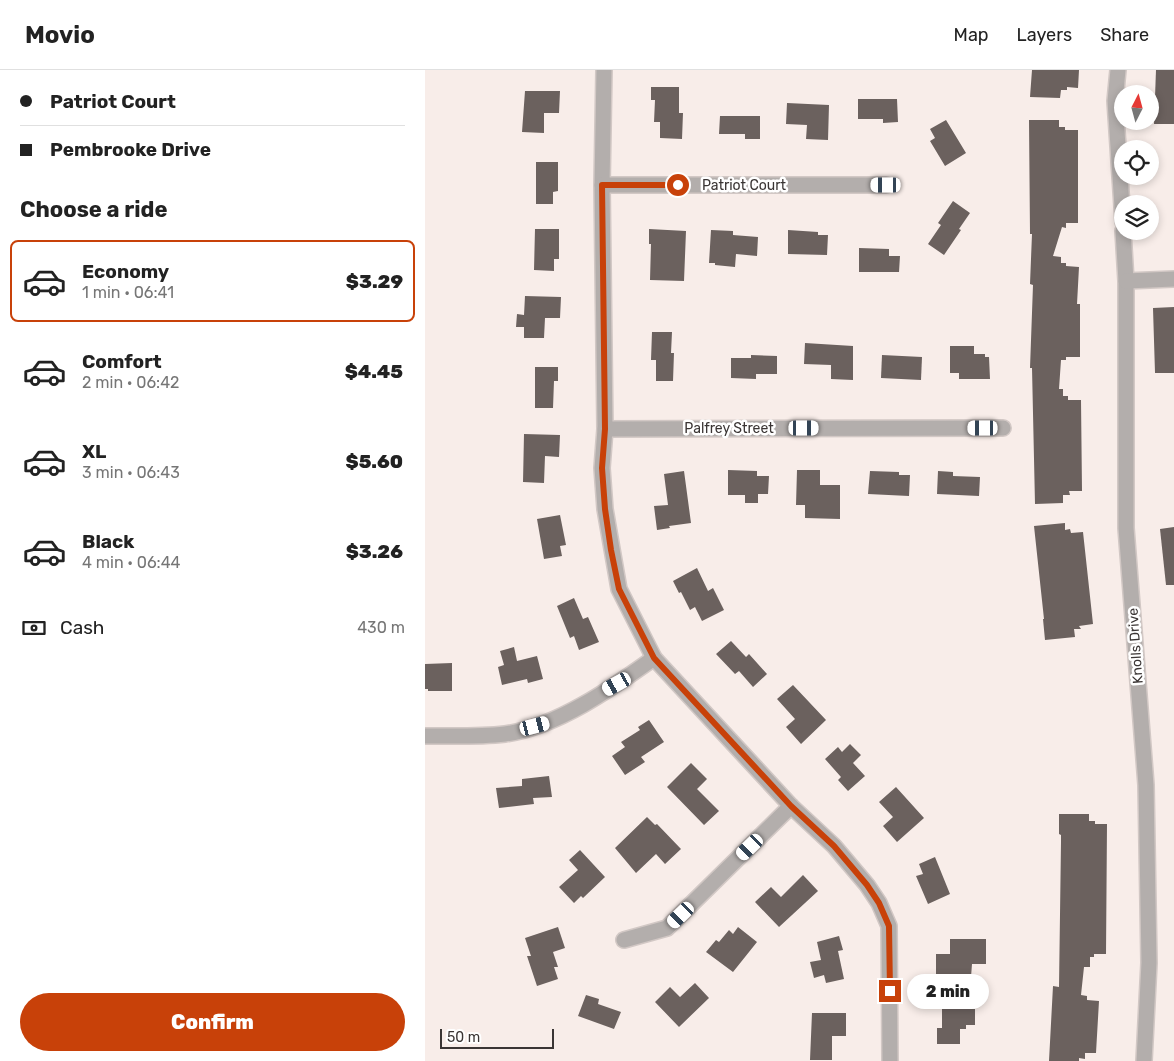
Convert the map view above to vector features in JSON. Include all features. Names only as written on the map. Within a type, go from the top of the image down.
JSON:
[{"type":"street","points":[[604,70],[602,185],[605,429],[602,468],[605,509],[619,589],[654,658],[791,806],[834,846],[867,885],[879,903],[889,926],[890,1061]]},
{"type":"street","points":[[1118,70],[1115,102],[1121,195]]},
{"type":"street","name":"Patriot Court","points":[[602,185],[886,185]]},
{"type":"street","name":"Knolls Drive","points":[[1124,240],[1126,281],[1126,528],[1146,795],[1149,963],[1144,1061]]},
{"type":"street","points":[[1126,281],[1174,279]]},
{"type":"street","name":"Palfrey Street","points":[[605,429],[1003,428]]},
{"type":"street","points":[[425,736],[507,734],[549,722],[617,684],[654,658]]},
{"type":"street","points":[[624,940],[667,928],[791,806]]},
{"type":"building","points":[[1032,70],[1079,70],[1078,88],[1067,87],[1067,90],[1061,90],[1060,98],[1030,97]]},
{"type":"building","points":[[1156,70],[1174,70],[1174,124],[1159,124],[1159,85],[1155,85]]},
{"type":"building","points":[[651,87],[679,87],[679,113],[683,113],[682,139],[660,138],[660,122],[654,122],[655,100],[651,100]]},
{"type":"building","points":[[525,91],[560,91],[559,113],[544,113],[544,133],[522,132]]},
{"type":"building","points":[[858,99],[897,99],[898,122],[883,123],[883,119],[858,119]]},
{"type":"building","points":[[787,103],[829,105],[828,140],[806,139],[807,125],[786,124]]},
{"type":"building","points":[[720,116],[760,116],[760,139],[745,139],[745,134],[719,134]]},
{"type":"building","points":[[946,120],[966,153],[945,166],[930,141],[935,138],[930,129]]},
{"type":"building","points":[[1029,120],[1059,120],[1059,127],[1065,127],[1065,130],[1078,130],[1078,223],[1066,223],[1066,228],[1062,227],[1053,256],[1061,257],[1061,263],[1066,263],[1066,266],[1079,267],[1077,304],[1080,304],[1080,357],[1066,357],[1066,360],[1061,360],[1059,389],[1063,389],[1063,396],[1068,396],[1068,400],[1081,400],[1082,491],[1069,491],[1070,495],[1063,495],[1063,503],[1035,504],[1032,368],[1030,368],[1033,285],[1030,284],[1032,234],[1030,234]]},
{"type":"building","points":[[536,162],[558,162],[558,191],[553,192],[553,204],[536,204]]},
{"type":"building","points":[[953,201],[970,213],[944,255],[928,244],[941,225],[938,223]]},
{"type":"building","points":[[535,229],[559,229],[559,259],[554,259],[554,271],[534,270]]},
{"type":"building","points":[[649,229],[686,231],[684,281],[650,280],[651,244],[649,244]]},
{"type":"building","points":[[711,230],[733,231],[733,235],[758,237],[757,256],[736,254],[735,267],[709,263]]},
{"type":"building","points":[[788,230],[818,232],[818,235],[828,235],[827,255],[788,254]]},
{"type":"building","points":[[859,248],[889,249],[889,256],[900,256],[899,272],[859,272]]},
{"type":"building","points":[[525,296],[561,297],[560,318],[545,318],[544,338],[524,338],[524,327],[516,327],[517,314],[524,315]]},
{"type":"building","points":[[1174,307],[1174,373],[1155,373],[1153,308]]},
{"type":"building","points":[[652,332],[672,332],[671,353],[674,353],[673,381],[656,381],[656,360],[651,360]]},
{"type":"building","points":[[805,343],[853,346],[853,380],[831,379],[831,365],[804,364]]},
{"type":"building","points":[[950,346],[974,346],[974,354],[985,354],[985,357],[989,357],[990,379],[959,379],[959,373],[950,373]]},
{"type":"building","points":[[751,355],[777,356],[777,374],[756,374],[756,379],[731,378],[731,358],[751,358]]},
{"type":"building","points":[[882,355],[922,357],[921,380],[881,378]]},
{"type":"building","points":[[535,367],[558,367],[558,381],[554,381],[553,408],[535,408]]},
{"type":"building","points":[[524,434],[560,435],[559,457],[545,456],[544,483],[523,482]]},
{"type":"building","points":[[728,470],[757,471],[757,476],[769,476],[768,494],[758,494],[758,503],[745,503],[745,495],[728,495]]},
{"type":"building","points":[[797,470],[820,470],[820,485],[840,485],[840,519],[805,518],[805,505],[796,505]]},
{"type":"building","points":[[684,471],[691,523],[657,530],[654,506],[668,505],[664,474]]},
{"type":"building","points":[[870,471],[899,472],[899,475],[910,475],[909,496],[868,494]]},
{"type":"building","points":[[938,471],[953,472],[953,476],[980,477],[979,496],[937,494]]},
{"type":"building","points":[[560,515],[566,545],[560,546],[562,556],[544,559],[537,519]]},
{"type":"building","points":[[1065,523],[1065,530],[1070,529],[1071,533],[1083,532],[1093,624],[1079,626],[1081,629],[1074,629],[1075,637],[1045,640],[1034,526]]},
{"type":"building","points":[[1174,527],[1174,585],[1166,585],[1160,529]]},
{"type":"building","points":[[697,568],[708,591],[713,588],[724,610],[702,621],[695,607],[690,610],[673,581]]},
{"type":"building","points":[[574,598],[583,619],[588,617],[599,642],[579,650],[574,636],[570,638],[557,606]]},
{"type":"building","points":[[731,641],[746,657],[749,654],[767,674],[753,687],[739,671],[735,674],[716,654]]},
{"type":"building","points":[[514,647],[517,661],[537,656],[543,679],[528,683],[527,679],[502,685],[498,667],[504,665],[500,651]]},
{"type":"building","points":[[452,663],[452,691],[428,691],[428,689],[425,689],[425,664]]},
{"type":"building","points":[[793,685],[826,720],[801,744],[786,727],[795,719],[777,699]]},
{"type":"building","points":[[649,720],[664,742],[641,757],[645,762],[625,775],[612,756],[625,747],[621,742],[640,730],[638,727]]},
{"type":"building","points":[[850,744],[861,755],[853,763],[865,776],[848,791],[838,780],[841,777],[825,759],[838,747],[842,752]]},
{"type":"building","points":[[691,763],[707,779],[697,789],[719,811],[704,825],[667,787]]},
{"type":"building","points":[[549,776],[552,797],[533,798],[534,804],[499,808],[496,788],[522,786],[522,779]]},
{"type":"building","points":[[896,787],[924,818],[897,842],[883,826],[893,817],[879,802]]},
{"type":"building","points":[[1059,814],[1089,814],[1089,821],[1095,821],[1095,824],[1107,824],[1106,954],[1094,954],[1094,957],[1090,957],[1090,967],[1084,967],[1081,995],[1087,996],[1087,1000],[1099,1001],[1096,1053],[1085,1053],[1085,1059],[1079,1058],[1079,1061],[1049,1061],[1053,986],[1059,987],[1061,835],[1059,834]]},
{"type":"building","points":[[647,817],[655,825],[657,824],[681,849],[665,864],[656,854],[636,873],[615,848]]},
{"type":"building","points":[[580,850],[605,877],[583,898],[581,896],[574,903],[559,887],[578,870],[569,860]]},
{"type":"building","points":[[935,857],[950,894],[928,904],[916,876],[923,874],[919,864]]},
{"type":"building","points":[[803,875],[818,891],[779,927],[755,902],[771,887],[781,897]]},
{"type":"building","points":[[558,927],[565,948],[553,952],[558,967],[554,967],[558,979],[537,986],[527,956],[531,956],[525,938]]},
{"type":"building","points":[[738,927],[757,942],[733,972],[706,952],[716,940],[719,942],[729,930],[733,934]]},
{"type":"building","points":[[839,936],[843,950],[838,951],[844,979],[826,983],[824,975],[814,978],[810,962],[821,960],[817,942]]},
{"type":"building","points":[[950,939],[986,939],[986,964],[972,964],[971,977],[936,977],[936,954],[950,954]]},
{"type":"building","points":[[695,983],[709,998],[679,1027],[655,1002],[670,987],[680,997]]},
{"type":"building","points":[[586,995],[599,999],[598,1004],[621,1012],[614,1029],[578,1016]]},
{"type":"building","points":[[942,1003],[961,1004],[961,1009],[975,1009],[975,1025],[966,1025],[966,1029],[960,1029],[960,1044],[937,1044],[937,1028],[942,1028]]},
{"type":"building","points":[[812,1013],[846,1013],[846,1036],[832,1036],[832,1060],[810,1060]]},
{"type":"route","points":[[678,185],[602,185],[605,429],[602,468],[605,509],[619,589],[654,658],[791,806],[834,846],[867,885],[879,903],[889,926],[890,991]]}]
